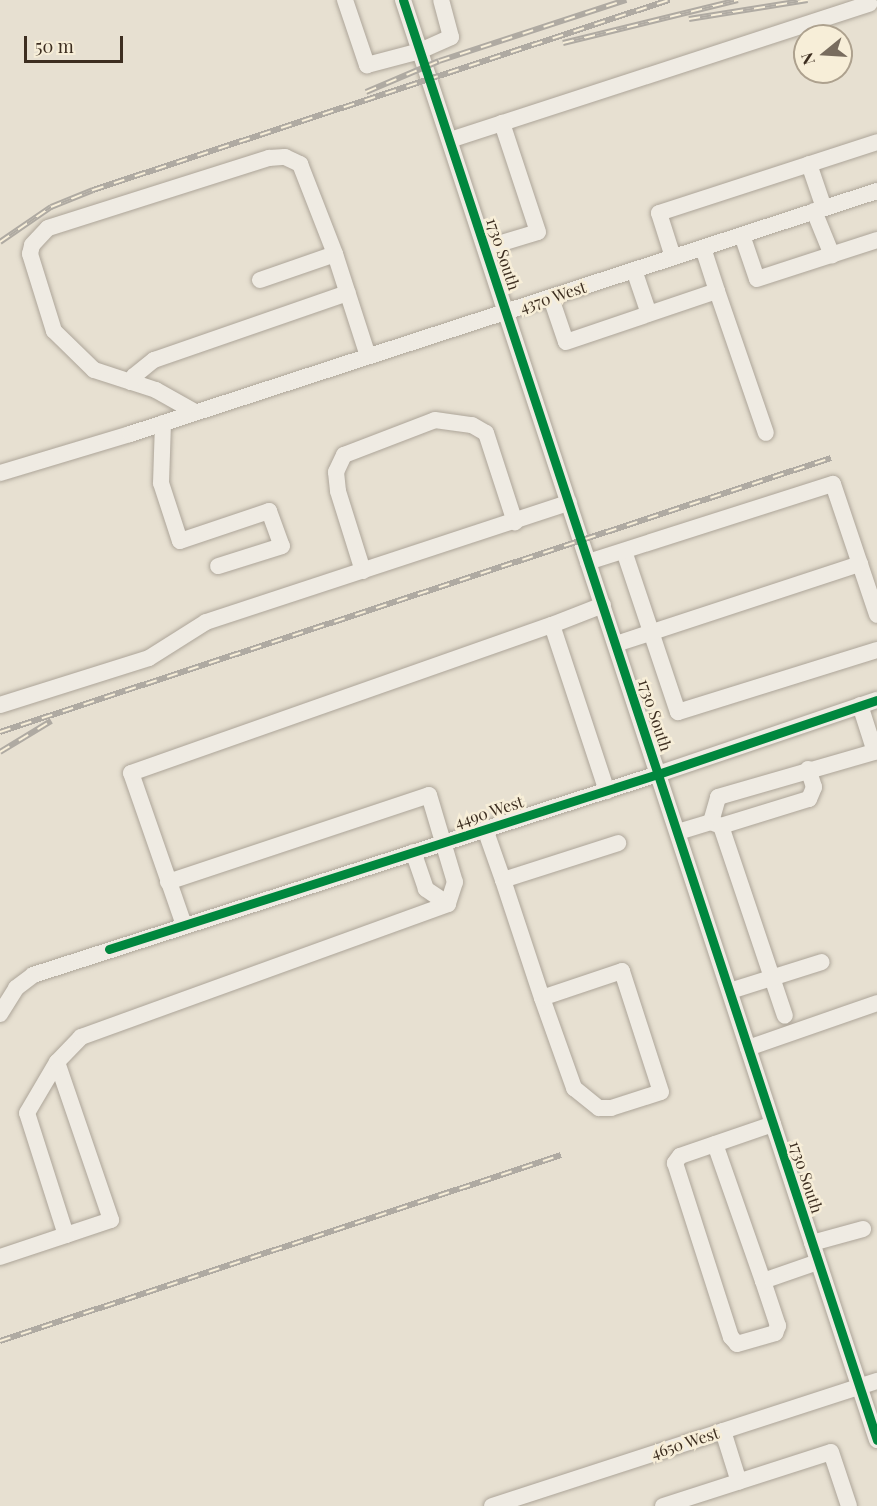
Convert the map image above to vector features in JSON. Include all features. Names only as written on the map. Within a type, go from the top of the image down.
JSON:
[{"type":"street","points":[[345,0],[367,65],[420,51],[451,37],[441,0]]},
{"type":"street","name":"1730 South","points":[[403,0],[877,1440]]},
{"type":"street","points":[[450,140],[869,4]]},
{"type":"street","points":[[485,248],[538,232],[502,123]]},
{"type":"street","points":[[673,257],[659,213],[877,142]]},
{"type":"street","points":[[195,412],[156,390],[94,370],[54,331],[30,254],[32,245],[48,228],[269,158],[285,157],[300,164],[335,254],[368,356]]},
{"type":"street","points":[[809,164],[832,255]]},
{"type":"street","name":"4370 West","points":[[0,473],[163,423],[877,190]]},
{"type":"street","points":[[742,235],[757,279],[877,240]]},
{"type":"street","points":[[703,248],[766,433]]},
{"type":"street","points":[[260,280],[335,254]]},
{"type":"street","points":[[634,270],[649,314]]},
{"type":"street","points":[[550,298],[566,342],[717,291]]},
{"type":"street","points":[[131,382],[142,367],[154,360],[348,293]]},
{"type":"street","points":[[363,571],[338,491],[336,472],[344,455],[435,420],[472,425],[486,433],[515,522]]},
{"type":"street","points":[[163,423],[161,483],[180,541],[269,511],[282,546],[218,566]]},
{"type":"street","points":[[588,562],[833,484],[877,615]]},
{"type":"street","points":[[0,705],[149,658],[206,622],[569,503]]},
{"type":"street","points":[[624,550],[673,705],[682,713],[877,650]]},
{"type":"street","points":[[616,644],[860,564]]},
{"type":"street","points":[[184,925],[131,773],[603,605]]},
{"type":"street","points":[[552,625],[607,791]]},
{"type":"street","name":"4490 West","points":[[0,1014],[16,988],[33,975],[607,791],[877,700]]},
{"type":"street","points":[[785,1016],[716,824],[718,797],[876,751],[860,705]]},
{"type":"street","points":[[678,832],[809,799],[814,787],[808,769]]},
{"type":"street","points":[[168,882],[429,795],[455,882],[448,904]]},
{"type":"street","points":[[484,830],[503,880],[542,998],[574,1088],[599,1108],[661,1092],[622,971],[542,998]]},
{"type":"street","points":[[503,880],[618,843]]},
{"type":"street","points":[[413,852],[426,889],[448,904]]},
{"type":"street","points":[[66,1235],[27,1113],[57,1062],[81,1037],[448,904]]},
{"type":"street","points":[[730,991],[822,962]]},
{"type":"street","points":[[748,1048],[877,1003]]},
{"type":"street","points":[[0,1257],[111,1220],[57,1062]]},
{"type":"street","points":[[715,1144],[778,1326],[775,1333],[737,1344],[731,1337],[676,1171],[680,1156],[773,1124]]},
{"type":"street","points":[[812,1243],[863,1229]]},
{"type":"street","points":[[763,1281],[818,1262]]},
{"type":"street","name":"4650 West","points":[[492,1506],[536,1499],[723,1431],[877,1381]]},
{"type":"street","points":[[723,1431],[739,1482]]},
{"type":"street","points":[[663,1506],[831,1452],[849,1506]]},
{"type":"railway","points":[[366,92],[439,61],[626,0]]},
{"type":"railway","points":[[0,242],[51,207],[93,190],[669,0]]},
{"type":"railway","points":[[563,43],[738,0]]},
{"type":"railway","points":[[689,19],[807,0]]},
{"type":"railway","points":[[0,732],[831,458]]},
{"type":"railway","points":[[0,752],[51,721]]},
{"type":"railway","points":[[0,1341],[561,1155]]},
{"type":"cycle path","points":[[403,0],[877,1440]]},
{"type":"cycle path","points":[[109,949],[658,774],[877,700]]}]
